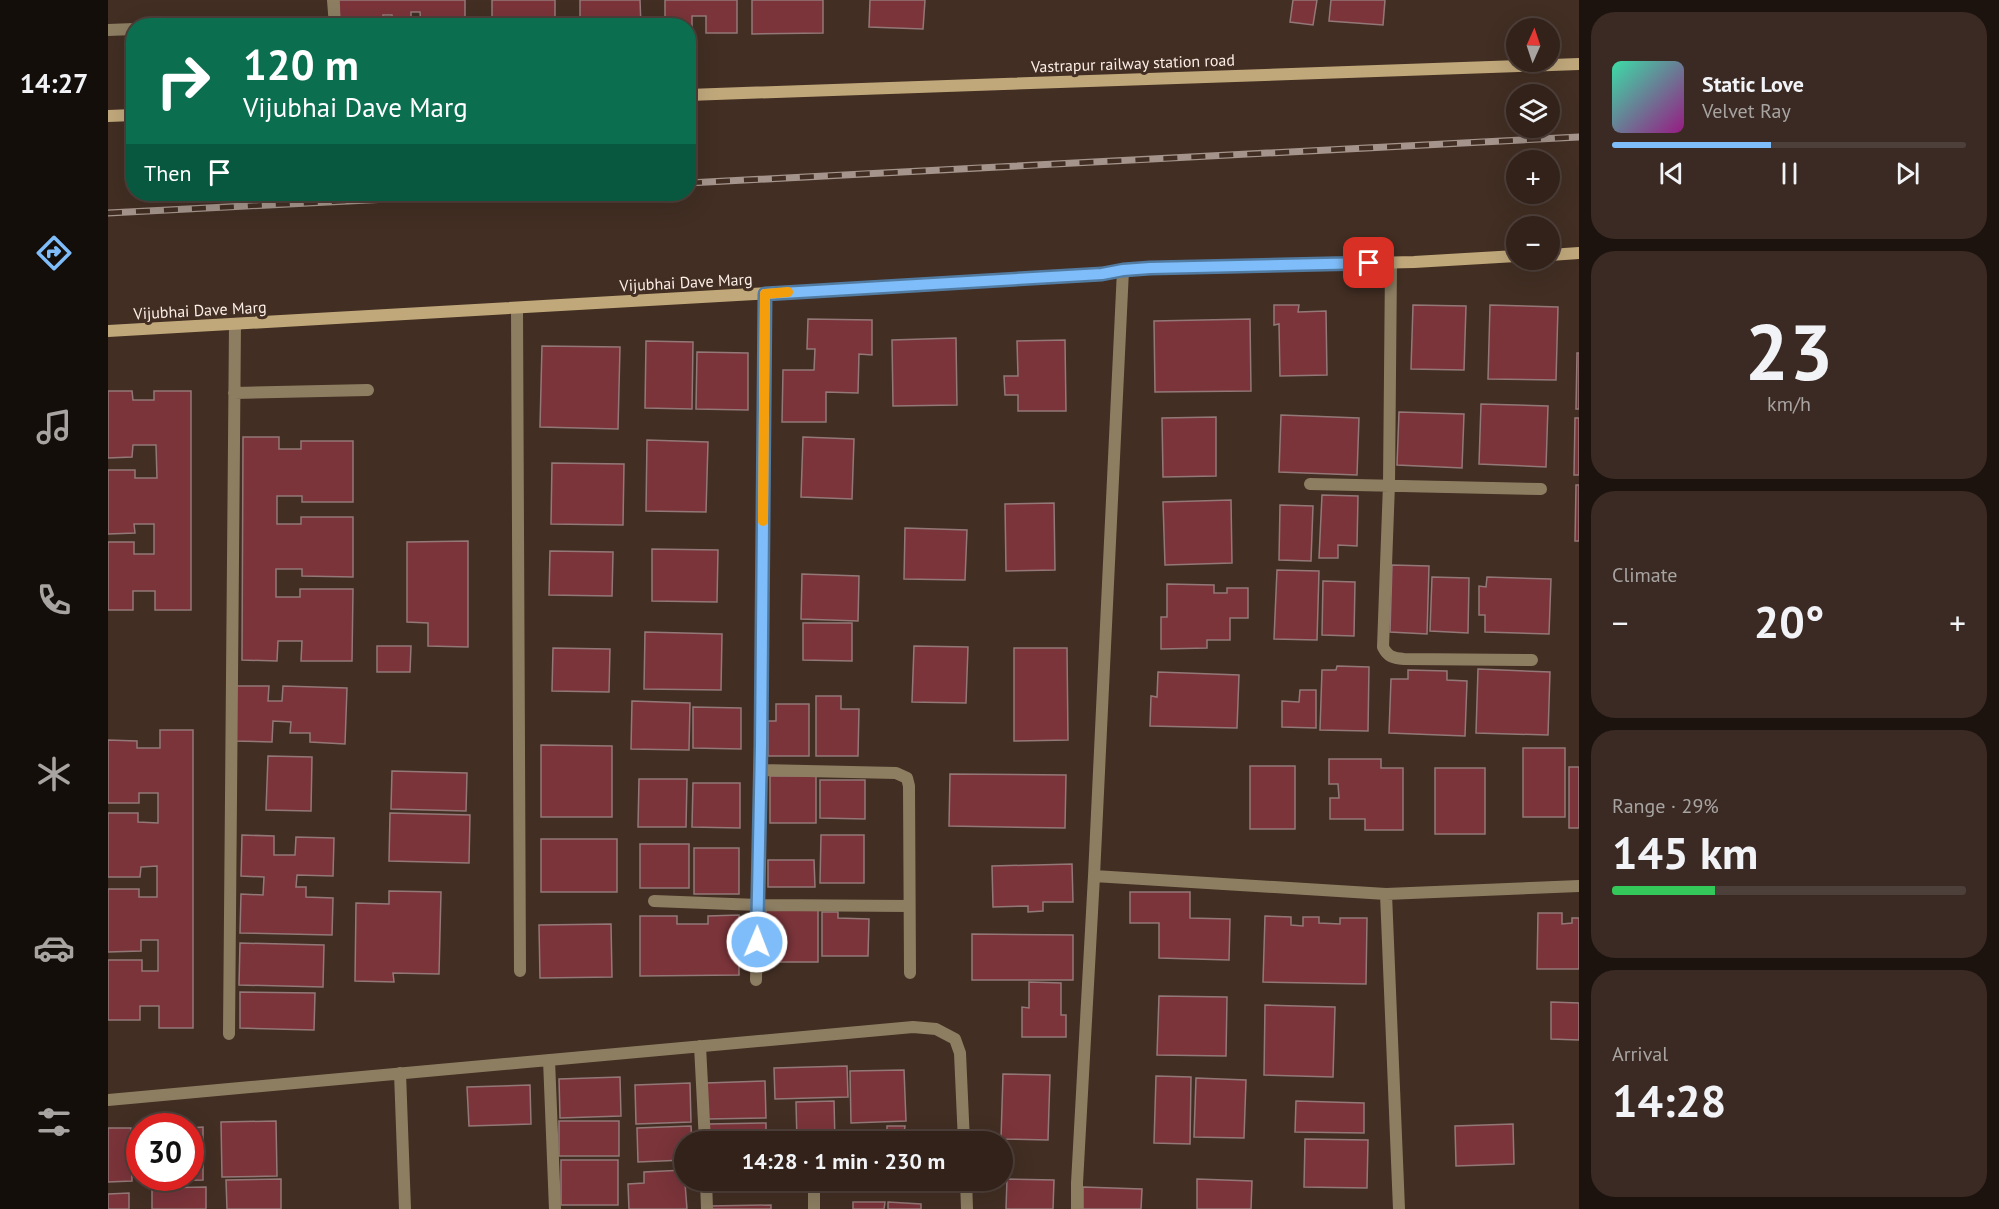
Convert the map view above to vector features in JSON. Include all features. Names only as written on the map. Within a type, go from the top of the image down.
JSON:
[{"type":"street","points":[[333,0],[334,18]]},
{"type":"street","points":[[108,30],[126,29]]},
{"type":"street","name":"Vastrapur railway station road","points":[[696,95],[1579,64]]},
{"type":"street","points":[[108,116],[126,115]]},
{"type":"street","points":[[1560,254],[1579,253]]},
{"type":"street","name":"Vijubhai Dave Marg","points":[[108,331],[1102,274],[1123,270],[1391,263],[1506,257]]},
{"type":"street","points":[[1391,263],[1389,484],[1383,647],[1393,658],[1404,660],[1532,660]]},
{"type":"street","points":[[1077,1209],[1123,270]]},
{"type":"street","points":[[756,980],[761,770],[765,294]]},
{"type":"street","points":[[517,308],[520,971]]},
{"type":"street","points":[[229,1034],[235,324]]},
{"type":"street","points":[[234,393],[368,390]]},
{"type":"street","points":[[1310,484],[1541,489]]},
{"type":"street","points":[[761,770],[896,773],[907,778],[909,786],[910,973]]},
{"type":"street","points":[[1094,876],[1386,894],[1579,885]]},
{"type":"street","points":[[1386,894],[1399,1209]]},
{"type":"street","points":[[654,901],[758,905],[909,906]]},
{"type":"street","points":[[108,1100],[913,1027],[936,1029],[955,1039],[960,1053],[964,1131]]},
{"type":"street","points":[[700,1046],[704,1131]]},
{"type":"street","points":[[549,1060],[555,1209]]},
{"type":"street","points":[[400,1073],[405,1209]]},
{"type":"street","points":[[706,1191],[707,1209]]},
{"type":"street","points":[[814,1191],[814,1209]]},
{"type":"street","points":[[966,1191],[967,1209]]},
{"type":"building","points":[[339,0],[465,0],[465,18],[420,18],[420,12],[411,12],[411,18],[392,18],[392,15],[383,15],[383,18],[340,18]]},
{"type":"building","points":[[492,0],[555,0],[555,18],[492,18]]},
{"type":"building","points":[[580,0],[640,0],[641,18],[580,18]]},
{"type":"building","points":[[665,0],[737,0],[737,33],[706,33],[706,16],[665,18]]},
{"type":"building","points":[[752,0],[823,0],[823,33],[752,34]]},
{"type":"building","points":[[870,0],[925,0],[923,29],[869,27]]},
{"type":"building","points":[[1293,0],[1317,0],[1313,25],[1290,22]]},
{"type":"building","points":[[1331,0],[1385,0],[1383,25],[1329,21]]},
{"type":"building","points":[[1274,305],[1299,305],[1298,312],[1326,311],[1327,375],[1280,376],[1279,324],[1274,325]]},
{"type":"building","points":[[1413,305],[1466,306],[1464,370],[1411,369]]},
{"type":"building","points":[[1490,305],[1558,307],[1556,380],[1488,379]]},
{"type":"building","points":[[808,319],[872,320],[872,355],[859,354],[858,393],[826,392],[826,422],[782,422],[783,370],[814,370],[815,349],[807,349]]},
{"type":"building","points":[[1250,319],[1251,391],[1155,392],[1154,321]]},
{"type":"building","points":[[956,338],[957,405],[893,406],[892,340]]},
{"type":"building","points":[[1065,340],[1066,411],[1018,411],[1018,395],[1005,395],[1004,376],[1018,376],[1017,341]]},
{"type":"building","points":[[646,341],[693,342],[692,409],[645,408]]},
{"type":"building","points":[[542,346],[620,347],[618,429],[540,427]]},
{"type":"building","points":[[697,352],[748,353],[748,410],[696,409]]},
{"type":"building","points":[[1577,353],[1579,353],[1579,409],[1576,409]]},
{"type":"building","points":[[108,391],[132,391],[133,400],[154,400],[154,391],[191,391],[191,610],[155,610],[155,591],[133,591],[133,610],[108,610],[108,542],[134,542],[134,554],[154,554],[154,524],[134,524],[135,533],[108,534],[108,470],[135,470],[135,478],[157,478],[156,445],[133,445],[132,457],[108,458]]},
{"type":"building","points":[[1481,404],[1548,406],[1546,467],[1479,464]]},
{"type":"building","points":[[1399,412],[1464,414],[1462,468],[1397,465]]},
{"type":"building","points":[[1281,415],[1359,418],[1357,475],[1279,472]]},
{"type":"building","points":[[1216,417],[1216,476],[1163,477],[1162,418]]},
{"type":"building","points":[[1575,418],[1579,418],[1579,475],[1574,475]]},
{"type":"building","points":[[243,437],[279,437],[279,449],[301,449],[301,441],[353,441],[353,502],[302,502],[302,496],[277,496],[277,524],[301,524],[301,517],[353,517],[353,577],[302,576],[302,569],[276,569],[276,597],[300,597],[300,589],[353,589],[352,661],[301,661],[302,641],[278,641],[277,661],[242,660]]},
{"type":"building","points":[[803,437],[854,439],[852,499],[801,497]]},
{"type":"building","points":[[647,440],[708,442],[706,512],[646,511]]},
{"type":"building","points":[[552,463],[624,464],[623,525],[551,524]]},
{"type":"building","points":[[1576,485],[1579,485],[1579,541],[1575,541]]},
{"type":"building","points":[[1322,495],[1358,496],[1357,546],[1338,545],[1338,558],[1319,558]]},
{"type":"building","points":[[1231,500],[1232,563],[1165,565],[1163,502]]},
{"type":"building","points":[[1054,503],[1055,570],[1006,571],[1005,504]]},
{"type":"building","points":[[1280,505],[1313,506],[1311,561],[1279,560]]},
{"type":"building","points":[[905,528],[967,530],[965,580],[904,579]]},
{"type":"building","points":[[468,541],[468,647],[428,646],[428,623],[407,622],[407,542]]},
{"type":"building","points":[[652,549],[718,550],[717,602],[652,601]]},
{"type":"building","points":[[550,551],[613,552],[612,596],[549,595]]},
{"type":"building","points":[[1392,565],[1429,566],[1427,634],[1390,632]]},
{"type":"building","points":[[1277,570],[1319,571],[1317,640],[1274,639]]},
{"type":"building","points":[[802,574],[859,576],[858,621],[801,619]]},
{"type":"building","points":[[1432,577],[1469,578],[1468,633],[1430,631]]},
{"type":"building","points":[[1487,577],[1551,579],[1549,634],[1485,632],[1485,615],[1479,615],[1479,586],[1486,587]]},
{"type":"building","points":[[1323,581],[1355,582],[1354,636],[1322,635]]},
{"type":"building","points":[[1167,584],[1214,585],[1214,593],[1227,593],[1227,588],[1248,588],[1248,618],[1230,618],[1230,640],[1207,640],[1207,648],[1161,649],[1161,617],[1167,617]]},
{"type":"building","points":[[803,623],[852,623],[852,661],[803,660]]},
{"type":"building","points":[[645,632],[722,634],[721,690],[644,689]]},
{"type":"building","points":[[377,646],[411,646],[410,672],[377,672]]},
{"type":"building","points":[[914,646],[968,647],[966,703],[912,702]]},
{"type":"building","points":[[553,648],[610,649],[609,692],[552,691]]},
{"type":"building","points":[[1014,648],[1067,648],[1068,740],[1014,741]]},
{"type":"building","points":[[1337,666],[1369,667],[1368,731],[1320,730],[1322,670],[1336,670]]},
{"type":"building","points":[[1478,669],[1550,672],[1548,735],[1476,733]]},
{"type":"building","points":[[1408,670],[1447,671],[1447,680],[1467,681],[1465,736],[1389,733],[1391,679],[1408,679]]},
{"type":"building","points":[[1158,672],[1239,675],[1237,728],[1150,726],[1151,696],[1157,697]]},
{"type":"building","points":[[235,686],[269,686],[268,701],[282,701],[283,686],[347,688],[345,744],[310,742],[310,733],[290,733],[291,722],[273,721],[272,742],[234,741]]},
{"type":"building","points":[[1300,690],[1316,690],[1316,728],[1282,727],[1282,701],[1299,702]]},
{"type":"building","points":[[816,696],[841,696],[841,709],[859,709],[858,756],[816,756]]},
{"type":"building","points":[[632,701],[690,703],[689,750],[631,749]]},
{"type":"building","points":[[776,704],[809,704],[809,756],[768,756],[768,721],[776,721]]},
{"type":"building","points":[[693,707],[741,708],[741,749],[693,748]]},
{"type":"building","points":[[160,730],[193,730],[193,1028],[159,1028],[159,1006],[140,1006],[140,1020],[108,1020],[108,960],[142,960],[142,971],[158,971],[158,940],[141,940],[141,951],[108,952],[108,889],[139,889],[139,897],[157,897],[157,866],[141,867],[140,877],[108,877],[108,813],[138,813],[138,822],[158,823],[158,793],[139,793],[139,803],[108,803],[108,740],[137,741],[137,748],[160,748]]},
{"type":"building","points":[[541,745],[612,746],[612,817],[541,817]]},
{"type":"building","points":[[1523,748],[1565,748],[1565,817],[1523,817]]},
{"type":"building","points":[[268,756],[312,757],[311,811],[266,810]]},
{"type":"building","points":[[1329,759],[1381,759],[1381,768],[1403,768],[1403,830],[1365,830],[1365,819],[1330,819],[1330,798],[1339,798],[1338,784],[1329,784]]},
{"type":"building","points":[[1250,766],[1295,766],[1295,829],[1250,829]]},
{"type":"building","points":[[1569,767],[1579,767],[1579,828],[1569,828]]},
{"type":"building","points":[[1435,768],[1485,768],[1485,834],[1435,834]]},
{"type":"building","points":[[392,771],[467,773],[466,811],[391,809]]},
{"type":"building","points":[[950,774],[1066,775],[1065,828],[949,826]]},
{"type":"building","points":[[770,776],[816,776],[816,823],[770,823]]},
{"type":"building","points":[[639,779],[687,779],[686,827],[638,827]]},
{"type":"building","points":[[820,780],[865,780],[865,819],[820,818]]},
{"type":"building","points":[[693,783],[740,783],[740,828],[692,827]]},
{"type":"building","points":[[390,813],[470,815],[469,863],[389,861]]},
{"type":"building","points":[[242,835],[274,836],[274,855],[295,855],[296,837],[334,838],[333,876],[297,875],[296,887],[306,887],[306,897],[333,898],[332,935],[240,933],[241,894],[263,895],[264,877],[241,876]]},
{"type":"building","points":[[821,835],[864,835],[864,883],[820,883]]},
{"type":"building","points":[[541,839],[617,839],[617,892],[541,892]]},
{"type":"building","points":[[640,844],[689,844],[689,888],[640,888]]},
{"type":"building","points":[[694,848],[739,848],[739,894],[694,894]]},
{"type":"building","points":[[768,860],[814,860],[815,887],[768,887]]},
{"type":"building","points":[[1072,864],[1073,902],[1043,902],[1043,911],[1028,912],[1028,906],[993,907],[992,866]]},
{"type":"building","points":[[389,891],[441,892],[439,974],[393,973],[394,982],[355,981],[356,903],[389,904]]},
{"type":"building","points":[[1130,892],[1190,892],[1190,918],[1230,919],[1229,960],[1159,958],[1159,923],[1130,923]]},
{"type":"building","points":[[766,910],[818,910],[818,962],[766,962]]},
{"type":"building","points":[[822,912],[838,912],[838,918],[869,919],[868,956],[822,956]]},
{"type":"building","points":[[1538,913],[1562,913],[1562,924],[1572,923],[1572,918],[1579,918],[1579,969],[1537,969]]},
{"type":"building","points":[[739,915],[739,975],[640,976],[640,916],[677,916],[677,924],[708,924],[708,916]]},
{"type":"building","points":[[1265,916],[1291,917],[1291,925],[1303,926],[1303,917],[1319,917],[1319,923],[1340,924],[1340,918],[1367,918],[1366,984],[1263,982]]},
{"type":"building","points":[[611,924],[612,977],[540,978],[539,925]]},
{"type":"building","points":[[972,934],[1073,935],[1073,980],[972,980]]},
{"type":"building","points":[[240,943],[324,945],[323,987],[239,985]]},
{"type":"building","points":[[1029,982],[1061,983],[1061,1015],[1066,1015],[1066,1037],[1022,1037],[1022,1007],[1029,1008]]},
{"type":"building","points":[[240,992],[315,993],[314,1030],[240,1028]]},
{"type":"building","points":[[1159,996],[1227,997],[1226,1056],[1157,1055]]},
{"type":"building","points":[[1551,1002],[1579,1003],[1579,1040],[1551,1039]]},
{"type":"building","points":[[1265,1005],[1335,1007],[1333,1077],[1264,1075]]},
{"type":"building","points":[[847,1066],[848,1097],[775,1099],[774,1068]]},
{"type":"building","points":[[904,1070],[906,1121],[851,1123],[850,1071]]},
{"type":"building","points":[[1003,1074],[1050,1075],[1048,1140],[1013,1139],[1013,1131],[1001,1131]]},
{"type":"building","points":[[1156,1076],[1191,1077],[1190,1144],[1154,1143]]},
{"type":"building","points":[[620,1077],[621,1116],[560,1118],[559,1079]]},
{"type":"building","points":[[1196,1078],[1246,1080],[1244,1138],[1194,1137]]},
{"type":"building","points":[[765,1081],[766,1118],[707,1119],[706,1083]]},
{"type":"building","points":[[690,1083],[691,1122],[636,1124],[635,1085]]},
{"type":"building","points":[[530,1085],[531,1124],[469,1126],[467,1087]]},
{"type":"building","points":[[834,1101],[835,1131],[797,1131],[796,1102]]},
{"type":"building","points":[[1296,1101],[1364,1103],[1364,1133],[1295,1132]]},
{"type":"building","points":[[276,1121],[277,1176],[222,1177],[221,1122]]},
{"type":"building","points":[[559,1121],[619,1121],[619,1156],[559,1156]]},
{"type":"building","points":[[766,1123],[766,1131],[708,1131],[708,1124]]},
{"type":"building","points":[[1513,1124],[1514,1164],[1456,1166],[1455,1126]]},
{"type":"building","points":[[691,1126],[691,1131],[674,1131],[674,1160],[638,1162],[637,1128]]},
{"type":"building","points":[[887,1126],[905,1126],[904,1131],[887,1131]]},
{"type":"building","points":[[108,1128],[126,1128],[126,1181],[108,1182]]},
{"type":"building","points":[[1305,1139],[1368,1140],[1367,1188],[1304,1187]]},
{"type":"building","points":[[561,1160],[618,1160],[618,1205],[561,1205]]},
{"type":"building","points":[[674,1170],[674,1191],[686,1191],[687,1209],[629,1209],[628,1184],[644,1183],[644,1172]]},
{"type":"building","points":[[281,1179],[281,1209],[227,1209],[226,1180]]},
{"type":"building","points":[[1013,1179],[1054,1180],[1053,1209],[1006,1209],[1007,1191],[1013,1191]]},
{"type":"building","points":[[1197,1179],[1252,1181],[1251,1209],[1197,1209]]},
{"type":"building","points":[[206,1187],[206,1209],[152,1209],[152,1191],[204,1191]]},
{"type":"building","points":[[1083,1187],[1142,1189],[1141,1209],[1083,1209]]},
{"type":"building","points":[[129,1193],[129,1209],[108,1209],[108,1194]]},
{"type":"building","points":[[853,1202],[885,1202],[884,1209],[853,1209]]},
{"type":"building","points":[[888,1202],[921,1204],[921,1209],[888,1209]]},
{"type":"building","points":[[771,1205],[771,1209],[709,1209],[709,1206]]},
{"type":"railway","points":[[696,183],[1579,137]]},
{"type":"railway","points":[[108,213],[348,201]]},
{"type":"slow traffic","points":[[763,521],[765,294],[788,292]]},
{"type":"route","points":[[757,942],[765,294],[1102,274],[1150,268],[1369,263]]}]
